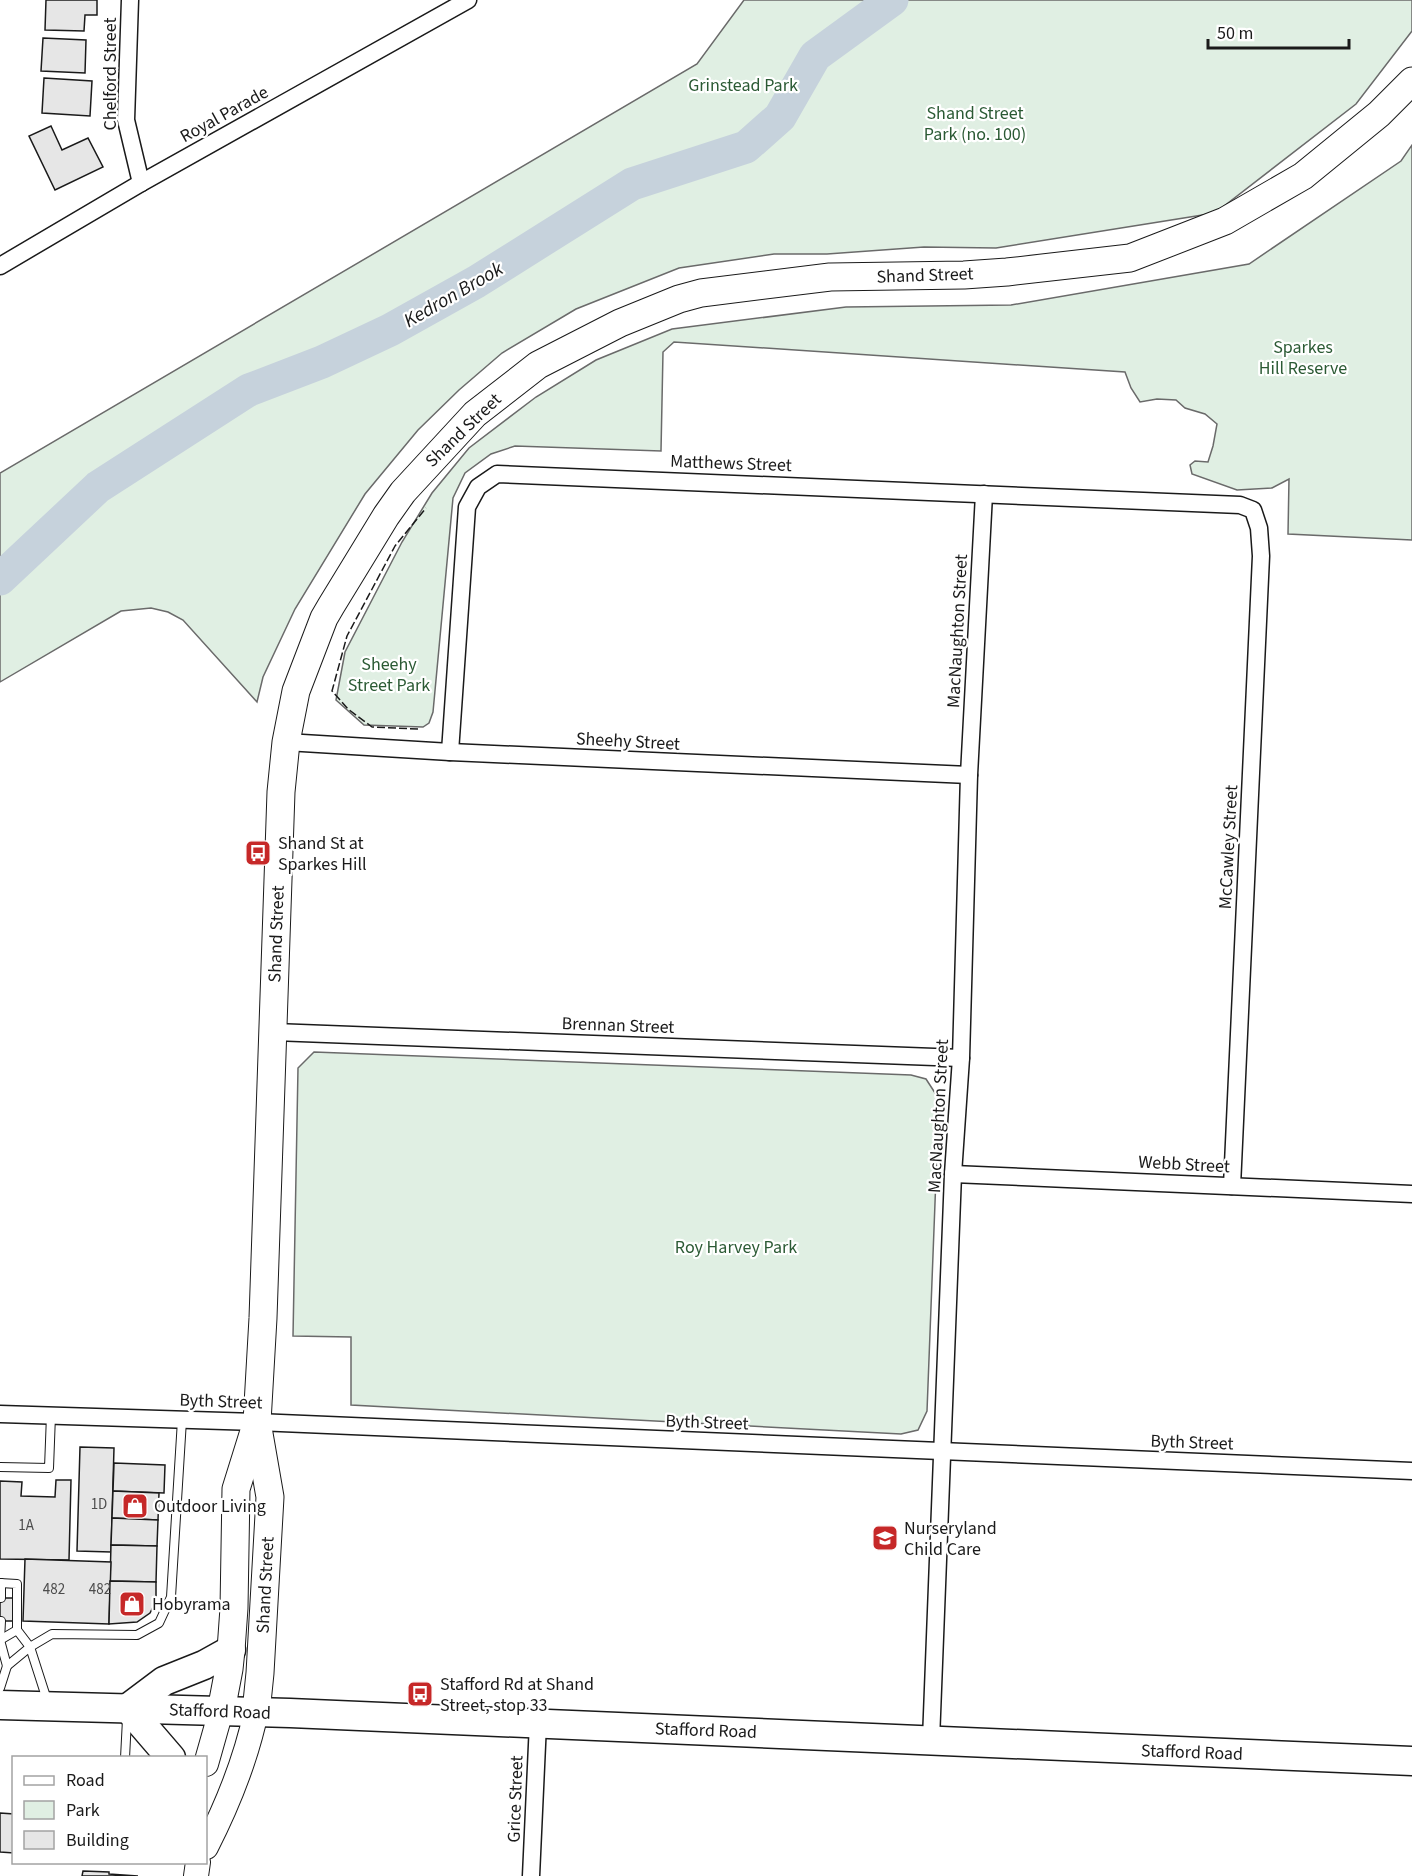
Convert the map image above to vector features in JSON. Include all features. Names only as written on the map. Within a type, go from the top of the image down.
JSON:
[{"type":"highway","points":[[169,1756],[128,1708],[164,1681],[204,1665],[231,1650]]},
{"type":"highway","name":"Stafford Road","points":[[0,1705],[538,1723],[1412,1761]]},
{"type":"main road","name":"Shand Street","points":[[256,1712],[270,1497],[257,1422],[274,1032],[281,792],[286,742],[296,691],[324,618],[403,492],[475,414],[538,365],[620,322],[701,292],[830,277],[986,273],[1130,258],[1225,221],[1303,176],[1379,114],[1412,81]]},
{"type":"main road","name":"Shand Street","points":[[221,1711],[231,1650],[236,1489],[257,1422]]},
{"type":"main road","points":[[207,1760],[221,1711]]},
{"type":"main road","points":[[207,1846],[248,1747],[256,1712]]},
{"type":"street","name":"Chelford Street","points":[[130,0],[126,120],[141,183]]},
{"type":"street","name":"Royal Parade","points":[[0,266],[141,183],[468,0]]},
{"type":"street","name":"Matthews Street","points":[[450,752],[467,507],[478,487],[497,474],[1240,505],[1253,510]]},
{"type":"street","name":"MacNaughton Street","points":[[932,1740],[953,1174],[961,1058],[969,775],[984,494]]},
{"type":"street","name":"McCawley Street","points":[[1232,1186],[1261,556],[1259,528],[1253,510]]},
{"type":"street","name":"Sheehy Street","points":[[286,742],[450,752],[969,775]]},
{"type":"street","name":"Brennan Street","points":[[274,1032],[961,1058]]},
{"type":"street","name":"Webb Street","points":[[953,1174],[1412,1194]]},
{"type":"street","name":"Byth Street","points":[[0,1414],[257,1422],[1412,1471]]},
{"type":"street","name":"Grice Street","points":[[531,1876],[538,1723]]},
{"type":"lane","points":[[0,1467],[49,1468],[51,1415]]},
{"type":"lane","points":[[7,1666],[30,1647],[52,1634],[137,1635],[159,1623],[171,1597],[182,1419]]},
{"type":"lane","points":[[1,1598],[1,1583],[17,1584],[17,1630],[30,1647],[49,1706]]},
{"type":"lane","points":[[0,1688],[7,1666],[0,1640],[1,1620]]},
{"type":"lane","points":[[0,1640],[17,1630]]},
{"type":"lane","points":[[125,1756],[128,1708]]},
{"type":"green space","name":"Shand Street Park (no. 100)","points":[[744,0],[1412,0],[1412,31],[1356,104],[1215,213],[996,248],[924,247],[827,254],[774,254],[679,268],[576,309],[502,353],[459,390],[418,430],[365,494],[295,609],[263,677],[257,702],[183,620],[168,612],[151,608],[121,611],[0,682],[0,473],[697,64]]},
{"type":"green space","name":"Sparkes Hill Reserve","points":[[1412,145],[1412,540],[1288,534],[1289,479],[1272,488],[1237,490],[1192,474],[1190,465],[1195,461],[1208,462],[1217,424],[1205,414],[1185,408],[1176,400],[1157,399],[1140,402],[1125,372],[674,342],[663,352],[661,451],[515,446],[491,454],[465,473],[453,498],[433,712],[429,723],[423,727],[364,725],[336,700],[345,652],[402,542],[432,493],[469,448],[536,397],[596,360],[672,329],[846,307],[1011,305],[1249,264],[1401,161]]},
{"type":"green space","name":"Roy Harvey Park","points":[[314,1052],[911,1075],[926,1079],[939,1099],[927,1411],[918,1430],[901,1434],[351,1405],[351,1337],[293,1336],[298,1068]]},
{"type":"building","points":[[46,0],[97,0],[97,15],[85,15],[84,31],[45,30]]},
{"type":"building","points":[[43,38],[86,40],[85,73],[41,71]]},
{"type":"building","points":[[44,78],[92,81],[90,116],[42,113]]},
{"type":"building","points":[[51,126],[62,150],[88,138],[103,167],[55,190],[29,136]]},
{"type":"building","points":[[80,1447],[114,1448],[111,1552],[77,1551]]},
{"type":"building","points":[[114,1463],[165,1465],[164,1493],[113,1491]]},
{"type":"building","points":[[56,1480],[71,1480],[69,1560],[0,1559],[0,1481],[22,1482],[21,1496],[55,1497]]},
{"type":"building","name":"Outdoor Living","points":[[113,1491],[159,1493],[158,1520],[112,1518]]},
{"type":"building","points":[[112,1518],[158,1520],[157,1546],[111,1545]]},
{"type":"building","points":[[111,1545],[157,1546],[156,1582],[110,1581]]},
{"type":"building","points":[[25,1559],[111,1562],[109,1624],[23,1621]]},
{"type":"building","name":"Hobyrama","points":[[110,1581],[156,1582],[156,1601],[150,1613],[137,1622],[109,1624]]},
{"type":"building","points":[[0,1598],[14,1598],[14,1621],[0,1621]]},
{"type":"building","points":[[0,1813],[12,1814],[12,1853],[0,1852]]},
{"type":"building","points":[[83,1871],[109,1872],[109,1874],[138,1876],[82,1876]]},
{"type":"waterway","name":"Kedron Brook","points":[[0,579],[98,487],[249,390],[322,362],[390,330],[476,282],[632,184],[746,147],[780,117],[815,56],[892,0]]},
{"type":"fence","points":[[418,729],[372,727],[348,709],[332,691],[347,636],[395,546],[426,508]]},
{"type":"place","name":"Shand St at Sparkes Hill","points":[[258,853]]},
{"type":"place","name":"Outdoor Living","points":[[135,1506]]},
{"type":"place","name":"Nurseryland Child Care","points":[[885,1538]]},
{"type":"place","name":"Hobyrama","points":[[132,1604]]},
{"type":"place","name":"Stafford Rd at Shand Street, stop 33","points":[[420,1694]]},
{"type":"park label","name":"Grinstead Park","points":[[743,85]]},
{"type":"park label","name":"Sheehy Street Park","points":[[389,674]]}]
